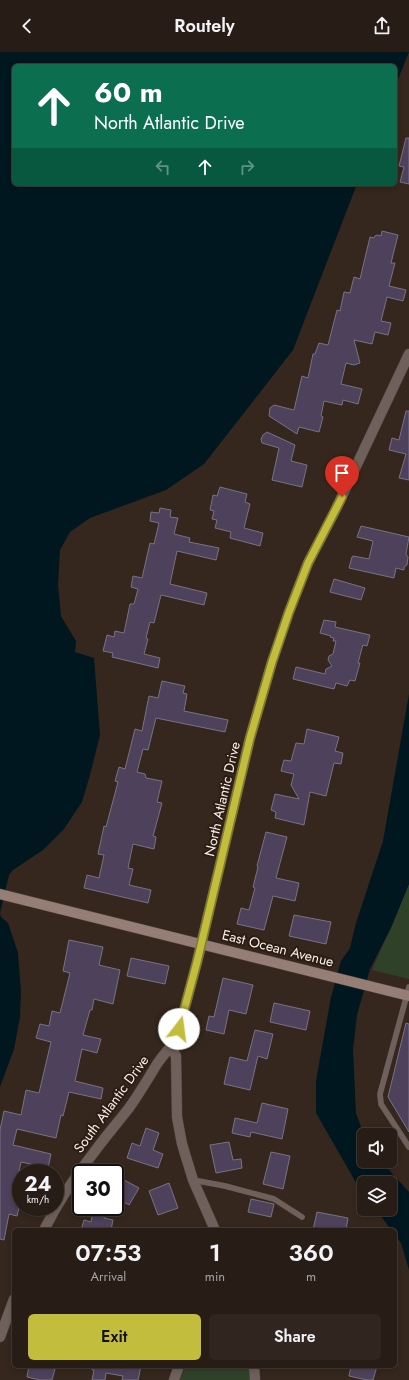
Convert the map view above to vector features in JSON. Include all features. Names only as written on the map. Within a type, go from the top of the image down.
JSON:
[{"type":"main road","name":"East Ocean Avenue","points":[[0,894],[369,986],[408,993]]},
{"type":"street","name":"North Atlantic Drive","points":[[201,943],[250,738],[272,662],[289,612],[308,563],[336,511],[409,354]]},
{"type":"street","name":"South Atlantic Drive","points":[[45,1228],[76,1178],[94,1152],[129,1108],[177,1037],[201,943]]},
{"type":"street","points":[[171,1047],[176,1056],[177,1117],[182,1144],[193,1180],[214,1228]]},
{"type":"street","points":[[0,1337],[12,1304]]},
{"type":"street","points":[[174,1380],[178,1368]]},
{"type":"street","points":[[254,1368],[255,1380]]},
{"type":"lane","points":[[408,993],[380,1094],[381,1104],[409,1147]]},
{"type":"lane","points":[[193,1180],[225,1186],[274,1199],[302,1217]]},
{"type":"green space","points":[[409,884],[409,979],[372,970]]},
{"type":"green space","points":[[184,1368],[250,1368],[250,1380],[180,1380]]},
{"type":"water","points":[[0,52],[409,52],[397,82],[397,64],[12,64],[12,186],[356,186],[293,350],[204,464],[166,490],[90,518],[70,532],[60,550],[58,585],[61,616],[76,641],[75,652],[94,658],[100,735],[82,802],[64,829],[43,850],[13,870],[9,875],[0,913]]},
{"type":"water","points":[[409,694],[409,884],[391,928],[370,969],[357,1015],[353,1050],[356,1113],[361,1128],[357,1128],[357,1168],[387,1168],[395,1176],[357,1176],[357,1184],[316,1113],[316,1081],[331,997],[341,961],[350,948],[356,923],[383,841]]},
{"type":"water","points":[[0,913],[1,917],[8,923],[18,953],[21,991],[20,1017],[14,1049],[0,1087]]},
{"type":"water","points":[[397,1179],[409,1192],[409,1270],[401,1243],[397,1238],[397,1228],[390,1228],[381,1216],[397,1216]]},
{"type":"building","points":[[406,138],[409,138],[409,184],[400,182],[404,167],[399,166]]},
{"type":"building","points":[[382,231],[398,235],[391,263],[395,263],[389,286],[406,290],[403,301],[387,297],[381,321],[391,323],[388,335],[375,332],[372,344],[354,340],[360,363],[354,365],[346,363],[341,384],[362,389],[358,404],[343,400],[342,405],[324,401],[321,416],[323,417],[319,432],[299,427],[297,434],[269,416],[270,408],[274,405],[294,410],[302,376],[308,378],[313,354],[315,354],[319,343],[328,345],[337,310],[340,311],[344,292],[350,293],[354,277],[360,279],[370,237],[374,238],[377,235],[381,236]]},
{"type":"building","points":[[406,411],[409,411],[409,480],[399,478],[406,454],[389,450],[392,438],[399,440]]},
{"type":"building","points":[[267,432],[295,445],[291,461],[307,465],[302,487],[272,480],[279,448],[262,443],[261,439]]},
{"type":"building","points":[[220,487],[247,494],[245,502],[250,504],[244,528],[263,533],[260,546],[230,538],[231,532],[215,528],[217,520],[212,519],[214,511],[210,510],[213,495],[217,496]]},
{"type":"building","points":[[160,508],[171,510],[170,517],[178,518],[174,534],[190,538],[189,542],[219,548],[216,560],[177,551],[170,584],[207,593],[204,605],[161,595],[154,623],[150,622],[144,654],[160,658],[158,668],[112,657],[113,653],[103,651],[107,635],[114,637],[115,631],[124,633],[130,604],[134,604],[138,589],[131,587],[133,576],[142,578],[150,543],[154,544],[159,523],[150,521],[151,512],[159,513]]},
{"type":"building","points":[[361,526],[409,537],[406,554],[408,557],[407,565],[404,567],[404,570],[396,568],[394,578],[349,568],[353,556],[369,559],[373,541],[357,537]]},
{"type":"building","points":[[334,579],[365,588],[361,600],[330,592]]},
{"type":"building","points":[[324,620],[336,622],[335,627],[370,635],[367,646],[363,645],[362,648],[355,681],[350,680],[347,686],[336,683],[334,689],[293,679],[296,667],[325,674],[326,669],[332,666],[328,660],[329,656],[333,654],[336,641],[333,641],[334,638],[330,637],[331,636],[320,633]]},
{"type":"building","points":[[162,681],[185,686],[183,693],[187,694],[184,711],[228,720],[225,732],[156,718],[148,750],[143,749],[137,772],[145,774],[146,778],[162,781],[157,802],[162,803],[153,836],[156,837],[154,849],[133,844],[128,868],[133,869],[129,885],[151,890],[148,903],[84,888],[87,875],[99,878],[104,855],[98,854],[104,826],[106,827],[118,782],[115,781],[119,767],[125,769],[135,729],[142,731],[149,696],[158,698]]},
{"type":"building","points":[[307,729],[339,737],[335,751],[343,753],[341,764],[334,763],[326,796],[310,792],[304,825],[275,818],[276,812],[271,810],[275,794],[299,799],[291,785],[294,774],[281,771],[284,760],[291,761],[296,743],[304,744]]},
{"type":"building","points":[[266,832],[287,837],[276,878],[299,883],[295,901],[273,896],[264,930],[237,924],[241,908],[249,910],[255,888],[253,887],[257,866]]},
{"type":"building","points":[[294,915],[331,922],[326,944],[289,936]]},
{"type":"building","points":[[69,940],[103,947],[99,965],[120,970],[113,1004],[94,999],[92,1010],[90,1010],[83,1035],[101,1039],[97,1053],[82,1049],[75,1081],[103,1088],[101,1099],[69,1092],[63,1116],[61,1115],[56,1138],[17,1129],[13,1145],[51,1154],[49,1164],[30,1164],[21,1162],[21,1164],[12,1164],[12,1215],[9,1214],[4,1240],[0,1239],[0,1130],[4,1111],[21,1115],[26,1090],[39,1093],[51,1042],[36,1038],[40,1024],[49,1026],[52,1011],[60,1013],[70,973],[63,971]]},
{"type":"building","points":[[131,958],[169,966],[165,984],[127,976]]},
{"type":"building","points":[[223,978],[253,985],[246,1014],[229,1010],[224,1034],[206,1030],[209,1016],[214,1017]]},
{"type":"building","points":[[274,1003],[310,1011],[306,1030],[270,1022]]},
{"type":"building","points":[[406,1023],[409,1024],[409,1132],[388,1097]]},
{"type":"building","points":[[255,1030],[273,1034],[267,1059],[258,1056],[250,1090],[224,1084],[230,1057],[247,1061]]},
{"type":"building","points":[[262,1103],[288,1109],[282,1139],[251,1132],[250,1137],[232,1133],[235,1118],[257,1123]]},
{"type":"building","points":[[146,1128],[159,1133],[153,1150],[163,1154],[158,1168],[127,1158],[132,1143],[140,1146]]},
{"type":"building","points":[[229,1142],[233,1160],[241,1159],[242,1168],[216,1173],[210,1145]]},
{"type":"building","points":[[271,1152],[290,1156],[283,1189],[263,1184]]},
{"type":"building","points":[[124,1180],[139,1188],[129,1205],[124,1202]]},
{"type":"building","points":[[169,1183],[178,1208],[158,1215],[149,1191]]},
{"type":"building","points":[[251,1199],[274,1204],[271,1217],[248,1212]]},
{"type":"building","points":[[317,1212],[348,1218],[346,1228],[313,1228]]},
{"type":"building","points":[[92,1216],[104,1216],[104,1218],[113,1220],[111,1228],[82,1228],[84,1220],[91,1222]]},
{"type":"building","points":[[29,1368],[55,1369],[52,1380],[40,1380],[27,1377]]},
{"type":"building","points":[[92,1368],[141,1368],[138,1380],[122,1380],[123,1376],[106,1373],[105,1380],[92,1380],[94,1370],[92,1370]]},
{"type":"building","points":[[351,1368],[376,1368],[373,1380],[349,1376]]},
{"type":"route","points":[[179,1029],[197,962],[250,738],[272,662],[308,563],[342,497]]}]
